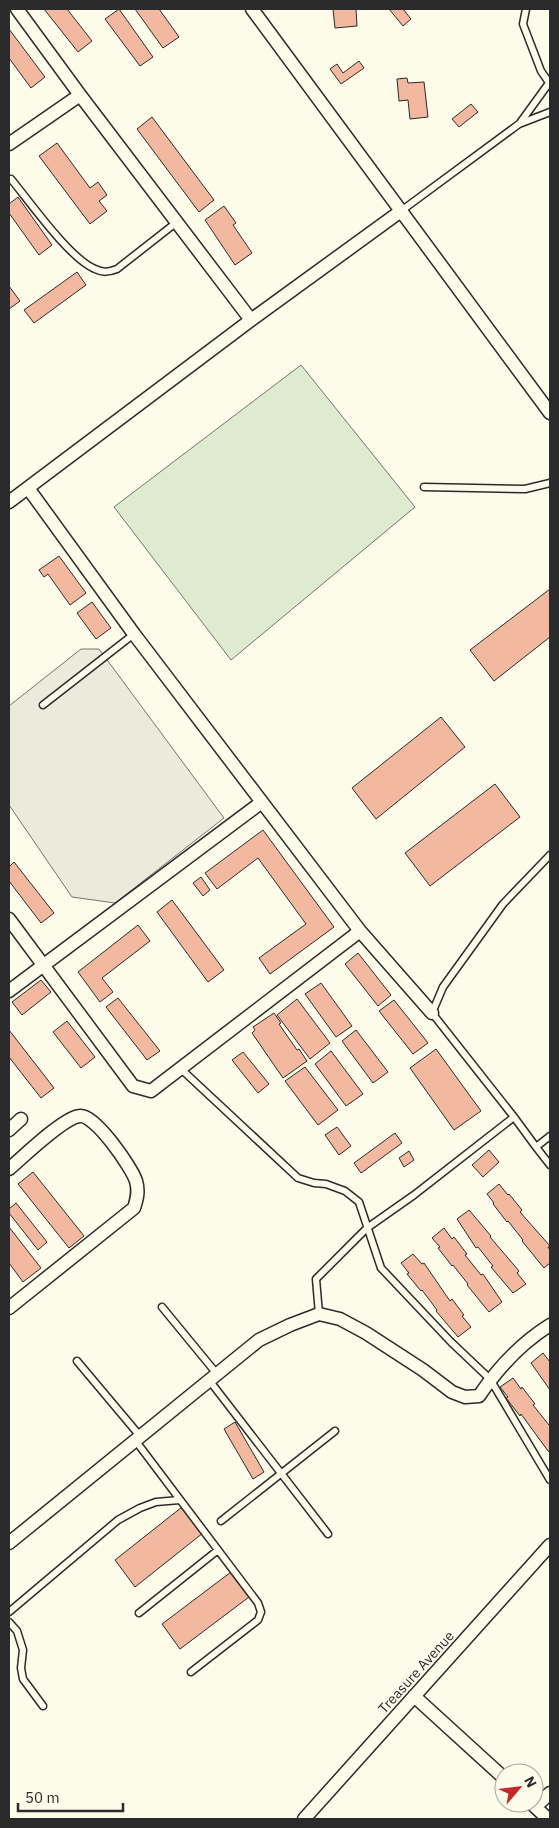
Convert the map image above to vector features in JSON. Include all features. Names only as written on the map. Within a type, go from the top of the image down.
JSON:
[{"type":"street","points":[[17,9],[251,320]]},
{"type":"street","points":[[252,9],[550,413]]},
{"type":"street","points":[[10,140],[80,95]]},
{"type":"street","points":[[9,502],[251,320],[401,211]]},
{"type":"street","points":[[28,488],[134,634],[360,931],[432,1013]]},
{"type":"street","points":[[9,991],[262,802]]},
{"type":"street","points":[[9,919],[133,1086],[151,1091],[360,931]]},
{"type":"street","points":[[9,1168],[68,1120],[81,1116],[90,1118],[98,1125],[133,1172],[137,1184],[138,1197],[134,1208],[9,1307]]},
{"type":"street","points":[[9,1130],[21,1119]]},
{"type":"street","points":[[9,1543],[259,1340],[319,1314],[340,1319],[366,1333],[423,1370],[452,1392],[464,1397],[479,1396],[490,1379],[529,1339],[550,1325]]},
{"type":"street","name":"Treasure Avenue","points":[[304,1819],[550,1545]]},
{"type":"street","points":[[414,1696],[494,1769]]},
{"type":"lane","points":[[519,124],[550,83],[541,71],[524,24],[526,9]]},
{"type":"lane","points":[[401,211],[519,124],[550,112]]},
{"type":"lane","points":[[11,179],[73,253],[94,269],[103,272],[117,269],[177,222]]},
{"type":"lane","points":[[424,487],[525,489],[550,483]]},
{"type":"lane","points":[[43,705],[134,634]]},
{"type":"lane","points":[[550,855],[503,904],[443,987],[432,1013],[550,1165]]},
{"type":"lane","points":[[181,1069],[298,1178],[339,1188],[359,1202],[381,1268],[451,1342],[490,1379],[550,1480]]},
{"type":"lane","points":[[319,1314],[316,1279],[367,1228],[414,1195],[514,1118]]},
{"type":"lane","points":[[536,1147],[550,1136]]},
{"type":"lane","points":[[162,1307],[281,1474],[328,1534]]},
{"type":"lane","points":[[77,1361],[138,1438],[180,1500],[258,1603],[261,1612],[258,1620],[191,1672]]},
{"type":"lane","points":[[221,1521],[336,1431]]},
{"type":"lane","points":[[9,1612],[118,1520],[156,1502],[180,1500]]},
{"type":"lane","points":[[139,1613],[218,1550]]},
{"type":"lane","points":[[9,1622],[17,1632],[23,1650],[21,1668],[23,1679],[43,1706]]},
{"type":"green space","points":[[301,365],[415,507],[231,660],[114,507]]},
{"type":"shaded area","points":[[81,649],[99,649],[224,818],[115,903],[72,897],[9,805],[9,706]]},
{"type":"building","points":[[44,9],[67,9],[92,41],[78,52]]},
{"type":"building","points":[[119,9],[153,57],[140,66],[105,19]]},
{"type":"building","points":[[135,9],[159,9],[179,37],[163,48]]},
{"type":"building","points":[[333,9],[356,9],[357,26],[335,28]]},
{"type":"building","points":[[389,9],[403,9],[411,19],[403,26]]},
{"type":"building","points":[[9,29],[45,77],[31,88],[9,58]]},
{"type":"building","points":[[359,61],[364,68],[341,84],[330,69],[337,64],[343,73]]},
{"type":"building","points":[[407,78],[408,83],[424,82],[428,117],[410,119],[408,100],[399,101],[397,79]]},
{"type":"building","points":[[471,104],[478,112],[459,127],[452,119]]},
{"type":"building","points":[[152,117],[214,200],[199,212],[137,129]]},
{"type":"building","points":[[57,143],[90,188],[98,182],[107,195],[99,201],[107,211],[90,224],[39,156]]},
{"type":"building","points":[[18,197],[52,245],[39,255],[9,213],[9,204]]},
{"type":"building","points":[[224,206],[236,223],[233,225],[252,253],[235,265],[205,220]]},
{"type":"building","points":[[77,272],[86,285],[34,323],[24,310]]},
{"type":"building","points":[[9,286],[20,301],[9,309]]},
{"type":"building","points":[[59,556],[86,593],[70,605],[48,574],[44,577],[39,570]]},
{"type":"building","points":[[550,589],[550,637],[494,681],[470,650]]},
{"type":"building","points":[[92,602],[111,628],[96,639],[77,613]]},
{"type":"building","points":[[441,717],[465,747],[376,819],[352,788]]},
{"type":"building","points":[[495,784],[520,817],[430,886],[405,853]]},
{"type":"building","points":[[263,830],[334,927],[270,974],[259,958],[306,924],[258,858],[217,889],[205,873]]},
{"type":"building","points":[[14,862],[54,913],[41,923],[9,881],[9,867]]},
{"type":"building","points":[[201,877],[210,890],[203,896],[193,883]]},
{"type":"building","points":[[172,900],[224,970],[208,982],[157,912]]},
{"type":"building","points":[[138,925],[150,941],[102,978],[113,992],[100,1002],[78,972]]},
{"type":"building","points":[[358,953],[391,995],[378,1006],[345,964]]},
{"type":"building","points":[[41,980],[51,992],[22,1015],[12,1002]]},
{"type":"building","points":[[321,983],[352,1026],[336,1037],[305,994]]},
{"type":"building","points":[[118,998],[160,1051],[147,1060],[106,1007]]},
{"type":"building","points":[[297,999],[330,1043],[310,1059],[277,1015]]},
{"type":"building","points":[[394,1000],[428,1043],[413,1054],[379,1011]]},
{"type":"building","points":[[274,1013],[281,1023],[279,1024],[307,1061],[283,1078],[252,1033],[255,1030],[253,1027]]},
{"type":"building","points":[[67,1021],[95,1057],[81,1068],[53,1032]]},
{"type":"building","points":[[9,1030],[54,1088],[41,1098],[9,1057]]},
{"type":"building","points":[[356,1030],[388,1072],[373,1083],[342,1041]]},
{"type":"building","points":[[436,1049],[481,1111],[454,1130],[410,1068]]},
{"type":"building","points":[[331,1051],[363,1094],[346,1106],[315,1064]]},
{"type":"building","points":[[243,1052],[269,1084],[258,1093],[232,1060]]},
{"type":"building","points":[[305,1067],[338,1110],[318,1125],[285,1081]]},
{"type":"building","points":[[337,1127],[351,1146],[339,1155],[325,1135]]},
{"type":"building","points":[[395,1133],[402,1143],[361,1173],[354,1163]]},
{"type":"building","points":[[489,1150],[499,1162],[483,1177],[472,1165]]},
{"type":"building","points":[[409,1151],[414,1160],[404,1167],[399,1158]]},
{"type":"building","points":[[33,1172],[84,1236],[69,1248],[18,1184]]},
{"type":"building","points":[[499,1184],[522,1210],[520,1212],[550,1246],[548,1247],[550,1250],[550,1263],[544,1268],[487,1194]]},
{"type":"building","points":[[16,1203],[47,1242],[38,1250],[9,1213],[9,1209]]},
{"type":"building","points":[[469,1210],[519,1271],[517,1273],[526,1284],[513,1293],[491,1267],[493,1266],[478,1247],[476,1248],[457,1219]]},
{"type":"building","points":[[9,1227],[41,1268],[23,1282],[9,1263]]},
{"type":"building","points":[[444,1228],[452,1239],[454,1237],[481,1275],[483,1274],[502,1302],[489,1312],[432,1238]]},
{"type":"building","points":[[413,1254],[422,1264],[424,1263],[450,1301],[452,1299],[471,1327],[458,1337],[436,1311],[422,1290],[407,1274],[409,1273],[401,1263]]},
{"type":"building","points":[[543,1353],[550,1362],[550,1390],[531,1363]]},
{"type":"building","points":[[513,1378],[550,1424],[550,1452],[521,1414],[520,1416],[506,1398],[508,1397],[500,1387]]},
{"type":"building","points":[[235,1422],[264,1472],[253,1479],[224,1429]]},
{"type":"building","points":[[182,1507],[203,1533],[135,1587],[115,1560]]},
{"type":"building","points":[[231,1572],[249,1597],[180,1649],[162,1624]]}]
